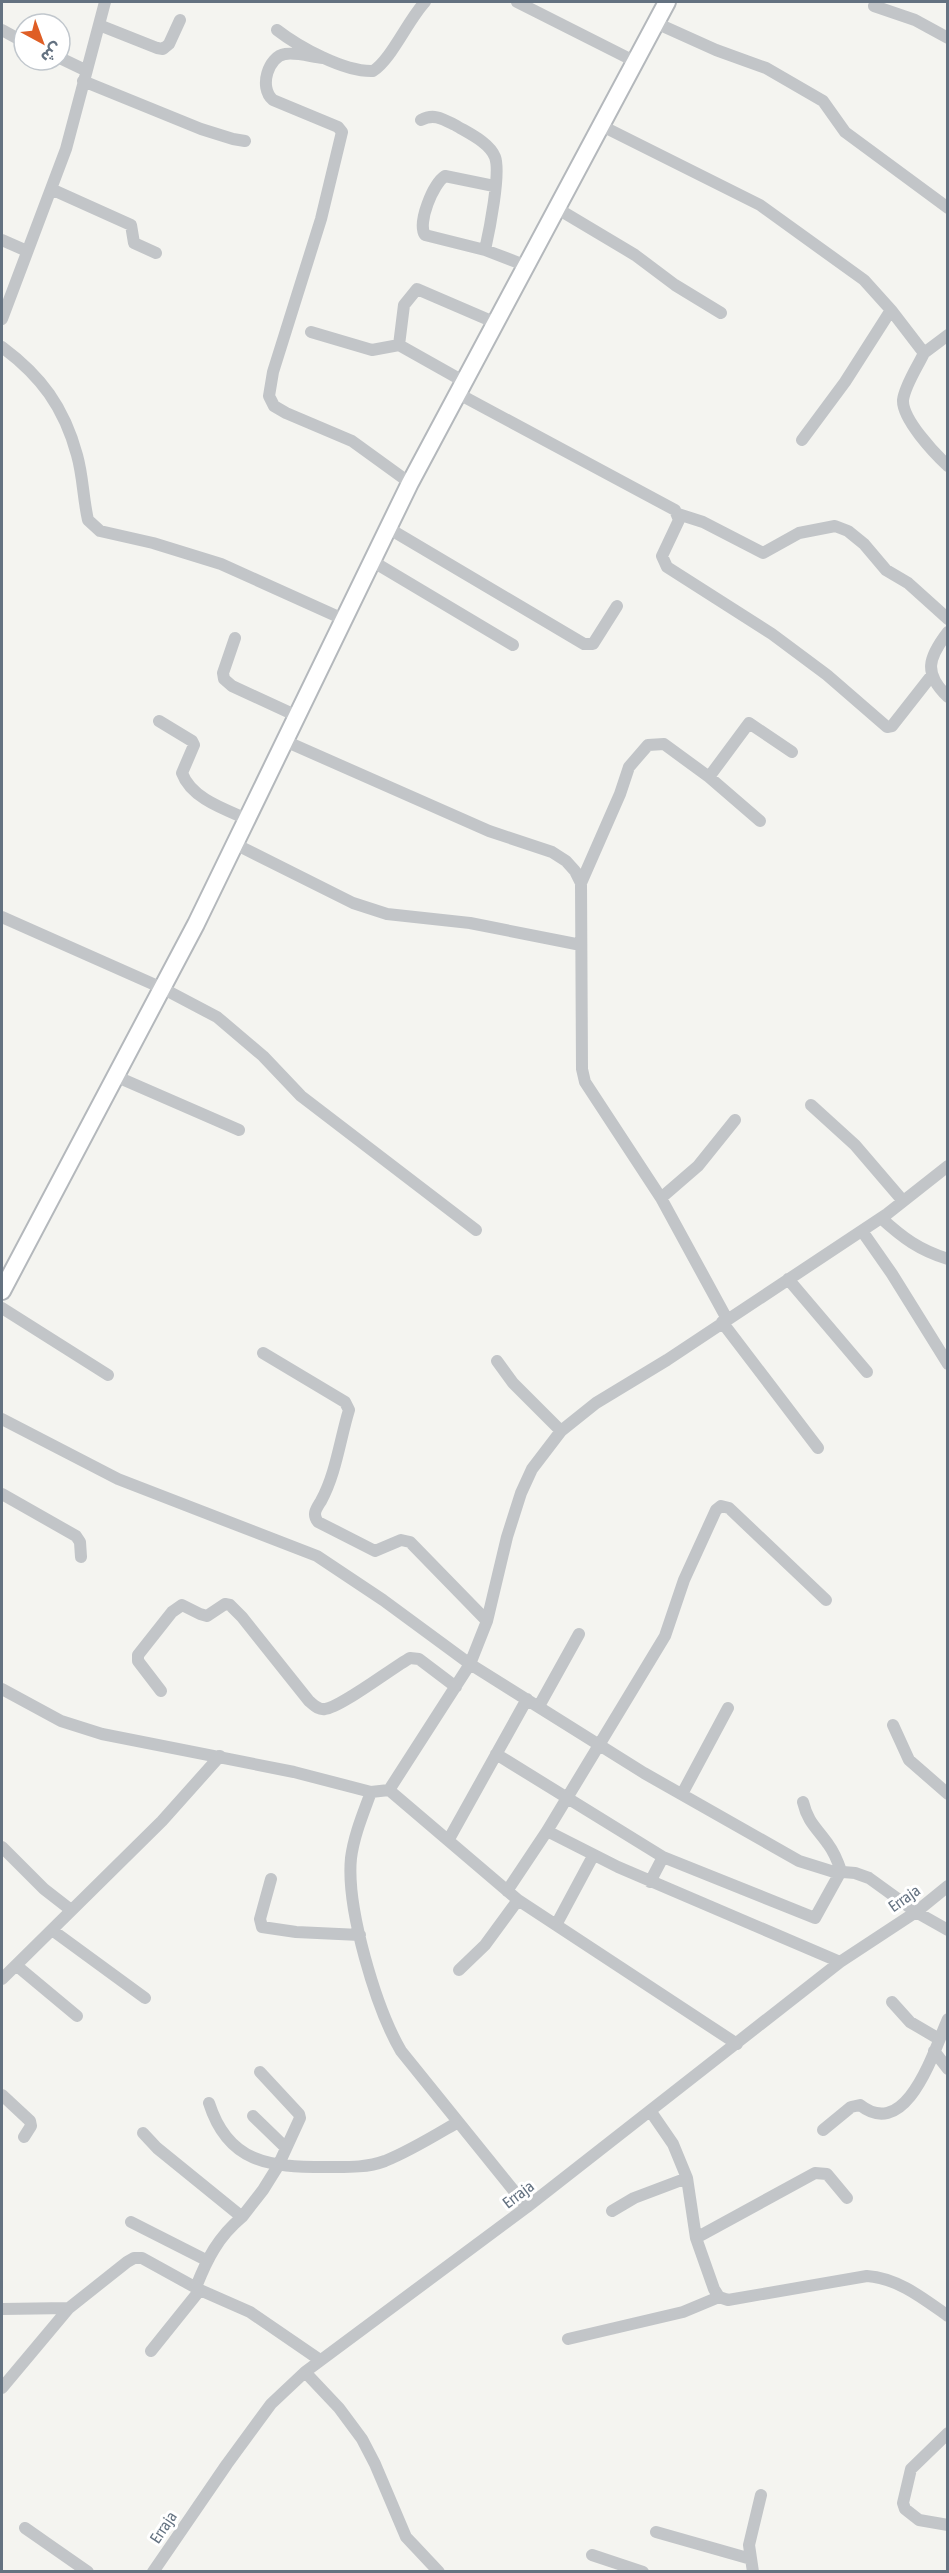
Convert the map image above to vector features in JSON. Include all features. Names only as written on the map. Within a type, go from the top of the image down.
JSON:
[{"type":"main road","points":[[2,1290],[162,988],[235,844],[410,483],[667,2]]},
{"type":"street","points":[[2,319],[66,149],[105,2]]},
{"type":"street","points":[[410,483],[352,441],[274,406],[269,396],[273,372],[321,219],[342,132],[338,127],[273,99],[266,94],[264,87],[267,72],[276,59],[284,54],[323,58],[368,71],[376,69],[413,15],[425,2]]},
{"type":"street","points":[[517,2],[636,62]]},
{"type":"street","points":[[874,6],[915,20],[948,38]]},
{"type":"street","points":[[99,25],[163,49],[169,44],[180,20]]},
{"type":"street","points":[[656,23],[716,50],[766,68],[815,96],[830,107],[845,132],[948,208]]},
{"type":"street","points":[[277,30],[299,46],[323,58]]},
{"type":"street","points":[[72,66],[84,75],[190,125],[226,138],[245,141]]},
{"type":"street","points":[[421,120],[428,116],[440,117],[474,136],[490,150],[496,165],[485,250]]},
{"type":"street","points":[[602,126],[760,205],[864,280],[924,352]]},
{"type":"street","points":[[494,186],[445,176],[439,180],[425,209],[422,230],[425,235],[485,250],[527,266]]},
{"type":"street","points":[[51,189],[131,225],[134,243],[156,253]]},
{"type":"street","points":[[558,209],[635,255],[675,285],[721,313]]},
{"type":"street","points":[[2,240],[27,251]]},
{"type":"street","points":[[399,345],[404,304],[417,289],[496,323]]},
{"type":"street","points":[[802,440],[845,382],[891,310]]},
{"type":"street","points":[[311,332],[372,350],[399,345],[460,387],[669,506],[678,514],[703,522],[763,553],[799,533],[835,526],[848,531],[864,544],[886,570],[908,583],[948,619]]},
{"type":"street","points":[[946,462],[917,431],[905,412],[903,400],[924,352],[948,335]]},
{"type":"street","points":[[2,347],[37,376],[57,403],[77,455],[84,506],[93,526],[100,531],[153,543],[221,564],[343,619]]},
{"type":"street","points":[[678,514],[679,520],[662,556],[667,567],[772,634],[827,675],[887,727],[892,726],[932,675]]},
{"type":"street","points":[[388,528],[584,644],[593,644],[617,606]]},
{"type":"street","points":[[372,561],[513,645]]},
{"type":"street","points":[[948,633],[931,657],[929,665],[939,690],[948,697]]},
{"type":"street","points":[[235,638],[223,673],[224,679],[232,686],[297,716]]},
{"type":"street","points":[[159,721],[194,744],[182,773],[193,790],[218,806],[246,819]]},
{"type":"street","points":[[709,777],[749,723],[792,753]]},
{"type":"street","points":[[285,741],[489,831],[552,852],[566,861],[575,871],[581,883]]},
{"type":"street","points":[[760,821],[709,777],[664,744],[648,745],[629,767],[620,794],[581,883],[582,1068],[585,1082],[661,1198],[725,1321],[818,1448]]},
{"type":"street","points":[[235,844],[353,903],[387,914],[470,923],[581,945]]},
{"type":"street","points":[[2,917],[162,988],[226,1023],[263,1056],[301,1096],[476,1230]]},
{"type":"street","points":[[115,1076],[239,1130]]},
{"type":"street","points":[[811,1105],[855,1145],[903,1201]]},
{"type":"street","points":[[661,1198],[698,1166],[735,1120]]},
{"type":"street","points":[[388,1790],[470,1664],[487,1621],[507,1537],[521,1493],[532,1469],[561,1431],[596,1403],[881,1218],[948,1166]]},
{"type":"street","points":[[881,1218],[920,1248],[930,1254],[948,1259]]},
{"type":"street","points":[[861,1231],[892,1274],[948,1364]]},
{"type":"street","points":[[788,1279],[867,1372]]},
{"type":"street","points":[[2,1308],[108,1375]]},
{"type":"street","points":[[263,1353],[345,1402],[349,1410],[327,1489],[315,1510],[314,1515],[318,1522],[375,1551],[401,1540],[410,1542],[487,1621]]},
{"type":"street","points":[[497,1361],[517,1388],[561,1431]]},
{"type":"street","points":[[2,1419],[118,1479],[317,1556],[384,1600],[470,1664],[644,1773],[799,1861],[831,1871],[855,1873],[869,1878],[916,1912],[948,1930]]},
{"type":"street","points":[[2,1494],[76,1536],[80,1542],[81,1557]]},
{"type":"street","points":[[507,1891],[547,1831],[665,1636],[684,1580],[716,1510],[721,1506],[729,1508],[826,1600]]},
{"type":"street","points":[[161,1691],[138,1661],[138,1655],[171,1612],[182,1605],[207,1616],[225,1604],[230,1605],[242,1617],[309,1701],[319,1709],[327,1709],[341,1703],[410,1658],[419,1659],[456,1687]]},
{"type":"street","points":[[539,1706],[579,1634]]},
{"type":"street","points":[[2,1689],[39,1711],[81,1728],[124,1739],[220,1756],[371,1792],[388,1790],[449,1839],[518,1900],[737,2044]]},
{"type":"street","points":[[449,1839],[527,1698]]},
{"type":"street","points":[[682,1794],[728,1708]]},
{"type":"street","points":[[893,1725],[909,1760],[948,1794]]},
{"type":"street","points":[[496,1754],[602,1817],[635,1841],[663,1857],[811,1918],[818,1916],[841,1871]]},
{"type":"street","points":[[2,1979],[162,1821],[220,1756]]},
{"type":"street","points":[[371,1792],[357,1830],[351,1859],[352,1883],[360,1935],[388,2029],[401,2051],[527,2207]]},
{"type":"street","points":[[803,1802],[806,1816],[818,1835],[828,1843],[841,1871]]},
{"type":"street","points":[[547,1831],[593,1856],[650,1882],[840,1962]]},
{"type":"street","points":[[2,1848],[44,1889],[70,1910]]},
{"type":"street","points":[[556,1925],[593,1856]]},
{"type":"street","points":[[650,1882],[663,1857]]},
{"type":"street","points":[[271,1879],[260,1919],[262,1927],[290,1932],[360,1935]]},
{"type":"street","name":"Erraja","points":[[153,2571],[271,2404],[305,2372],[651,2112],[840,1962],[916,1912],[948,1886]]},
{"type":"street","points":[[459,1970],[485,1945],[518,1900]]},
{"type":"street","points":[[52,1930],[145,1998]]},
{"type":"street","points":[[17,1966],[77,2016]]},
{"type":"street","points":[[892,2002],[910,2022],[939,2039]]},
{"type":"street","points":[[824,2130],[851,2107],[860,2104],[871,2113],[892,2114],[915,2091],[948,2019]]},
{"type":"street","points":[[934,2051],[948,2069]]},
{"type":"street","points":[[151,2351],[198,2289],[206,2260],[232,2225],[242,2217],[263,2190],[278,2166],[285,2147],[298,2125],[298,2114],[260,2072]]},
{"type":"street","points":[[2,2095],[30,2121],[31,2126],[24,2137]]},
{"type":"street","points":[[208,2103],[221,2132],[253,2159],[278,2166],[365,2166],[384,2161],[458,2122]]},
{"type":"street","points":[[651,2112],[673,2144],[687,2178],[696,2238],[719,2297],[728,2300],[876,2276],[921,2297],[948,2316]]},
{"type":"street","points":[[253,2116],[285,2147]]},
{"type":"street","points":[[143,2133],[157,2148],[242,2217]]},
{"type":"street","points":[[696,2238],[815,2173],[827,2174],[847,2198]]},
{"type":"street","points":[[612,2211],[634,2198],[687,2178]]},
{"type":"street","points":[[130,2222],[206,2260]]},
{"type":"street","points":[[2,2388],[69,2308],[134,2258],[146,2259],[198,2289],[250,2312],[320,2360]]},
{"type":"street","points":[[568,2338],[683,2312],[719,2297]]},
{"type":"street","points":[[2,2308],[69,2308]]},
{"type":"street","points":[[305,2372],[339,2408],[362,2439],[406,2537],[440,2571]]},
{"type":"street","points":[[948,2433],[911,2469],[903,2503],[905,2509],[919,2520],[948,2525]]},
{"type":"street","points":[[656,2532],[752,2565],[749,2545],[761,2494]]},
{"type":"street","points":[[25,2528],[88,2571]]},
{"type":"street","points":[[592,2555],[643,2571]]}]
